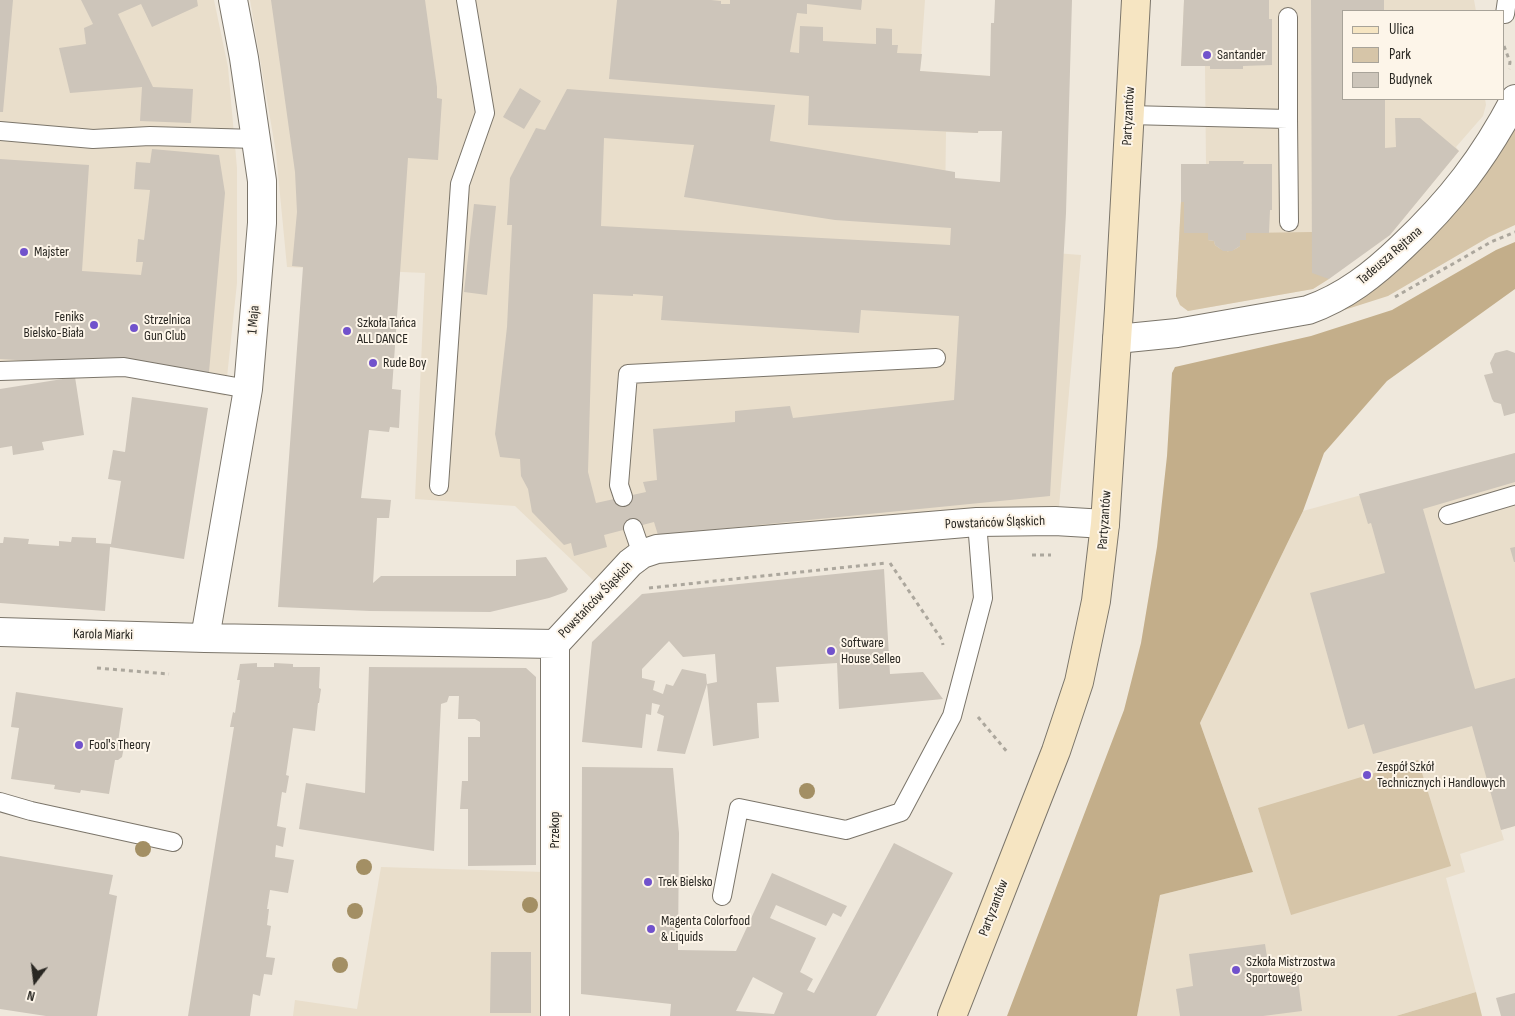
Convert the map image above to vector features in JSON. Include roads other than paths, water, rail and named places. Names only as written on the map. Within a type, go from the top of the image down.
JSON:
[{"type":"main road","name":"Partyzantów","points":[[952,1016],[1056,751],[1079,682],[1096,601],[1105,524],[1136,0]]},
{"type":"street","name":"1 Maja","points":[[205,638],[248,389],[262,223],[262,181],[233,0]]},
{"type":"street","name":"Tadeusza Rejtana","points":[[1117,339],[1177,334],[1308,310],[1344,294],[1383,266],[1446,203],[1478,162],[1496,134],[1512,87]]},
{"type":"street","name":"Powstańców Śląskich","points":[[205,638],[554,644],[630,563],[642,554],[657,549],[976,522],[1055,521],[1105,524]]},
{"type":"street","name":"Karola Miarki","points":[[0,632],[205,638]]},
{"type":"street","name":"Przekop","points":[[554,644],[555,1016]]},
{"type":"lane","points":[[439,486],[460,184],[485,112],[466,0]]},
{"type":"lane","points":[[1288,17],[1289,222]]},
{"type":"lane","points":[[1129,116],[1288,119]]},
{"type":"lane","points":[[0,131],[93,139],[150,136],[256,140]]},
{"type":"lane","points":[[623,497],[619,484],[628,374],[936,358]]},
{"type":"lane","points":[[0,371],[124,367],[248,389]]},
{"type":"lane","points":[[1448,515],[1515,495]]},
{"type":"lane","points":[[722,896],[739,808],[846,830],[901,812],[952,716],[983,598],[976,522]]},
{"type":"lane","points":[[633,528],[642,554]]},
{"type":"lane","points":[[0,802],[31,811],[173,842]]},
{"type":"place","name":"Santander","points":[[1207,55]]},
{"type":"place","name":"Majster","points":[[24,252]]},
{"type":"place","name":"Feniks Bielsko-Biała","points":[[94,325]]},
{"type":"place","name":"Strzelnica Gun Club","points":[[134,328]]},
{"type":"place","name":"Szkoła Tańca ALL DANCE","points":[[347,331]]},
{"type":"place","name":"Rude Boy","points":[[373,363]]},
{"type":"place","name":"Software House Selleo","points":[[831,651]]},
{"type":"place","name":"Fool's Theory","points":[[79,745]]},
{"type":"place","name":"Zespół Szkół Technicznych i Handlowych","points":[[1367,775]]},
{"type":"place","name":"Trek Bielsko","points":[[648,882]]},
{"type":"place","name":"Magenta Colorfood & Liquids","points":[[651,929]]},
{"type":"place","name":"Szkoła Mistrzostwa Sportowego","points":[[1236,970]]}]
